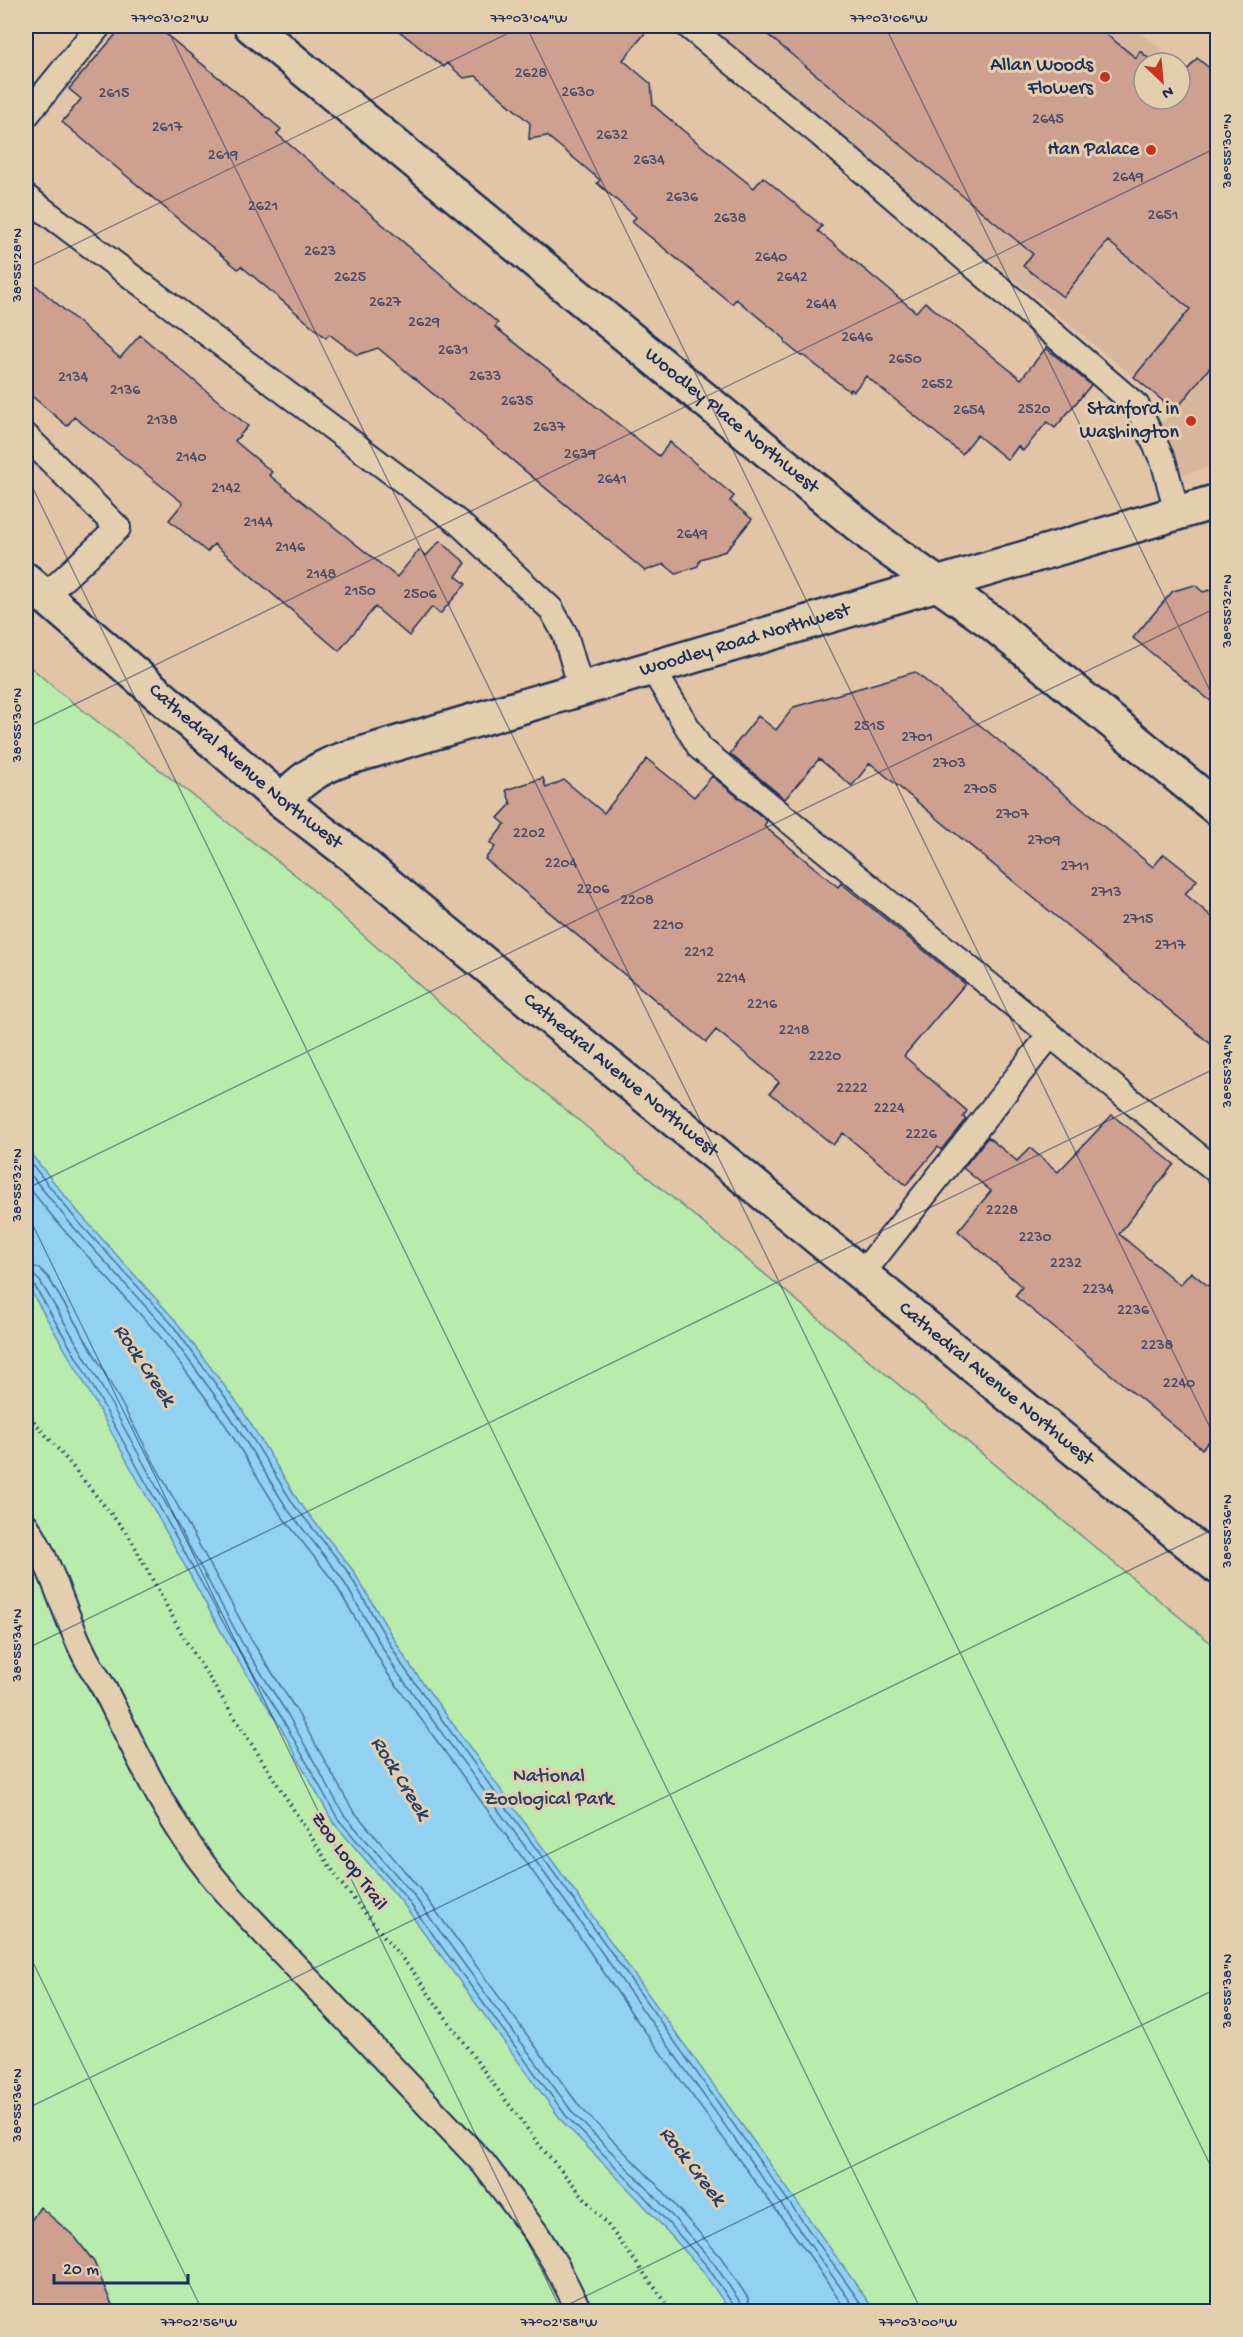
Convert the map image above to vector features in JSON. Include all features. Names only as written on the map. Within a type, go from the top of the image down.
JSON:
[{"type":"street","name":"Woodley Place Northwest","points":[[251,26],[593,309],[874,537],[991,622],[1218,809]]},
{"type":"street","name":"Woodley Road Northwest","points":[[282,801],[303,779],[332,764],[1218,501]]},
{"type":"street","name":"Cathedral Avenue Northwest","points":[[35,589],[282,801],[385,882],[1218,1567]]},
{"type":"lane","points":[[26,116],[99,26]]},
{"type":"lane","points":[[688,26],[821,135],[1137,406],[1164,463],[1177,513]]},
{"type":"lane","points":[[26,197],[459,523],[551,609],[565,634],[581,690]]},
{"type":"lane","points":[[26,436],[118,528],[35,589]]},
{"type":"lane","points":[[652,668],[700,748],[1218,1172]]},
{"type":"lane","points":[[862,1274],[1050,1035]]},
{"type":"lane","points":[[26,1525],[40,1547],[84,1656],[108,1696],[133,1749],[158,1794],[191,1847],[210,1873],[246,1914],[483,2163],[536,2233],[556,2265],[580,2312]]},
{"type":"path","name":"Zoo Loop Trail","points":[[26,1412],[129,1536],[185,1640],[340,1882],[414,1973],[541,2147],[607,2224],[673,2312]]},
{"type":"shaded area","points":[[704,26],[1132,26],[1163,51],[1132,51],[1132,111],[1192,111],[1192,75],[1217,96],[1217,464],[1175,477],[1154,431],[1175,411]]},
{"type":"green space","name":"National Zoological Park","points":[[26,663],[58,691],[298,877],[467,1028],[1217,1648],[1217,2311],[26,2311]]},
{"type":"water","name":"Rock Creek","points":[[26,1148],[79,1213],[175,1320],[241,1408],[299,1502],[352,1569],[407,1661],[875,2311],[730,2311],[702,2270],[639,2200],[562,2121],[401,1901],[333,1822],[277,1721],[233,1653],[77,1370],[26,1286]]},
{"type":"building","points":[[123,26],[156,26],[281,129],[277,134],[498,323],[495,327],[659,456],[670,442],[734,496],[730,501],[752,519],[726,551],[700,559],[698,566],[676,574],[664,564],[645,571],[378,348],[357,355],[329,334],[326,338],[241,266],[238,269],[62,122],[81,99],[69,89]]},
{"type":"building","points":[[393,26],[651,26],[623,60],[651,84],[653,105],[698,143],[754,188],[763,177],[822,226],[818,231],[916,312],[925,302],[1021,379],[1046,348],[1091,385],[1055,428],[1047,422],[1023,451],[1018,446],[1008,460],[977,435],[962,454],[866,376],[854,391],[851,389],[849,391],[801,356],[785,343],[785,339],[736,299],[732,304],[632,222],[636,217],[597,183],[600,180],[547,136],[529,139],[530,123],[476,76],[464,78],[447,63],[444,67]]},
{"type":"building","points":[[757,26],[1096,26],[1132,55],[1132,111],[1192,111],[1192,64],[1197,58],[1218,75],[1218,357],[1175,411],[1134,377],[1190,309],[1108,241],[1063,297],[1023,266],[1033,254]]},
{"type":"building","points":[[26,277],[120,358],[140,335],[248,426],[235,441],[272,472],[269,475],[397,577],[419,550],[426,556],[440,541],[466,563],[456,576],[466,584],[440,614],[432,607],[409,636],[375,607],[339,651],[214,544],[207,552],[169,520],[183,503],[74,417],[67,426],[26,391]]},
{"type":"building","points":[[1195,585],[1203,592],[1218,588],[1218,707],[1133,638],[1173,591]]},
{"type":"building","points":[[915,672],[1153,867],[1164,854],[1197,880],[1185,894],[1218,922],[1218,1050],[870,763],[852,786],[819,759],[785,799],[730,754],[758,716],[776,730],[794,707]]},
{"type":"building","points":[[647,759],[694,797],[712,776],[767,821],[764,826],[838,887],[841,883],[965,984],[904,1056],[967,1111],[963,1117],[966,1119],[941,1150],[938,1147],[906,1185],[843,1133],[833,1145],[770,1093],[779,1082],[747,1055],[716,1030],[706,1042],[485,859],[495,847],[490,843],[505,824],[498,818],[511,804],[506,790],[543,778],[546,788],[564,780],[604,813]]},
{"type":"building","points":[[1112,1115],[1174,1164],[1119,1234],[1180,1285],[1191,1272],[1218,1294],[1218,1431],[1202,1449],[1015,1296],[1022,1287],[958,1231],[991,1191],[963,1168],[988,1137],[1017,1161],[1030,1148],[1058,1172]]},
{"type":"building","points":[[40,2207],[75,2237],[94,2262],[115,2312],[26,2312],[26,2228]]},
{"type":"place","name":"Allan Woods Flowers","points":[[1105,77]]},
{"type":"place","name":"Han Palace","points":[[1151,150]]},
{"type":"place","name":"Stanford in Washington","points":[[1191,421]]}]
